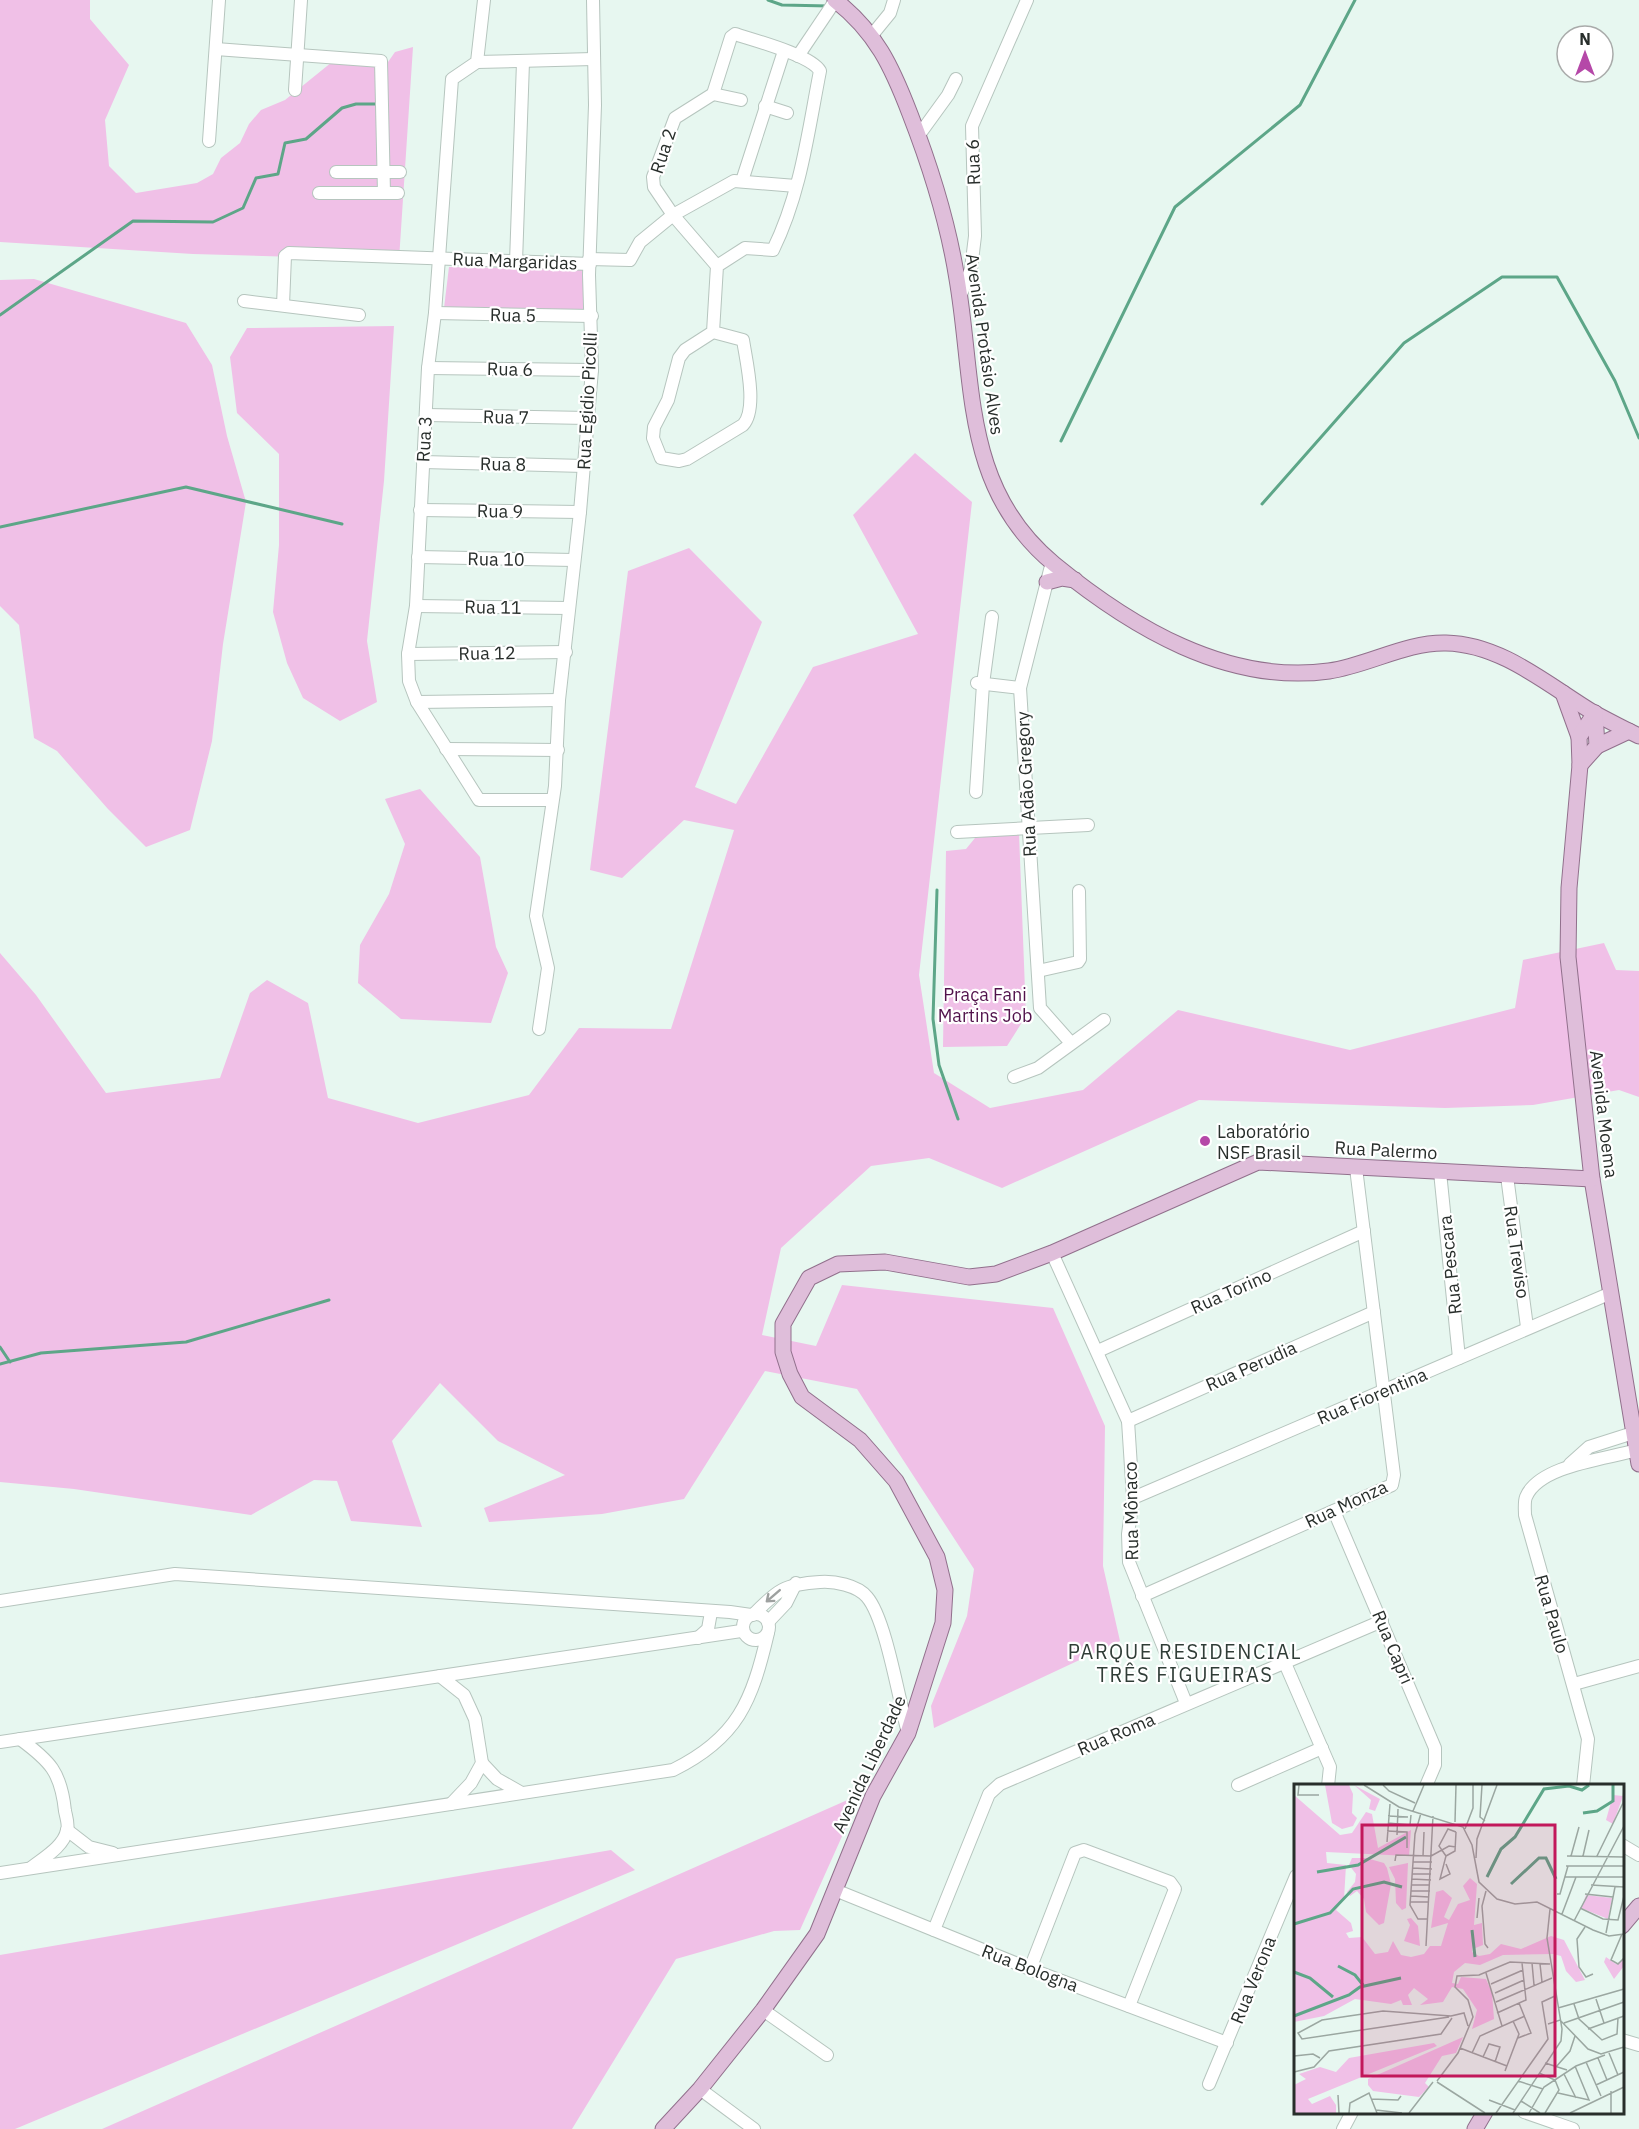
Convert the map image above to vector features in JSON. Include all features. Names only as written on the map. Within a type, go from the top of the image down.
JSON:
[{"type":"main road","name":"Avenida Protásio Alves","points":[[835,0],[855,16],[872,35],[896,76],[919,135],[933,175],[949,238],[960,298],[973,418],[992,486],[1018,526],[1052,562],[1147,628],[1176,644],[1220,662],[1257,672],[1293,674],[1332,671],[1413,648],[1447,643],[1479,649],[1517,665],[1634,734]]},
{"type":"main road","points":[[1047,582],[1062,578],[1075,580]]},
{"type":"main road","name":"Avenida Moema","points":[[1563,693],[1579,738],[1580,765],[1569,888],[1568,957],[1592,1179],[1638,1457]]},
{"type":"main road","points":[[1579,738],[1595,713]]},
{"type":"main road","points":[[1595,713],[1597,746]]},
{"type":"main road","points":[[1580,765],[1597,746],[1634,734]]},
{"type":"main road","name":"Rua Palermo","points":[[1052,1253],[1257,1162],[1592,1179]]},
{"type":"main road","name":"Avenida Liberdade","points":[[663,2129],[700,2089],[763,2010],[817,1934],[873,1796],[908,1733],[943,1623],[945,1590],[937,1557],[896,1481],[860,1440],[802,1397],[783,1352],[783,1324],[809,1278],[838,1264],[885,1262],[969,1277],[996,1274],[1052,1253]]},
{"type":"main road","points":[[1624,1925],[1639,1906]]},
{"type":"main road","points":[[1475,2129],[1484,2114]]},
{"type":"street","points":[[209,141],[219,0]]},
{"type":"street","points":[[295,90],[301,0]]},
{"type":"street","points":[[484,0],[477,62],[592,59]]},
{"type":"street","name":"Rua Egidio Picolli","points":[[539,1029],[548,968],[536,916],[558,750],[559,700],[580,512],[592,370],[590,262],[595,105],[592,59],[593,0]]},
{"type":"street","points":[[798,56],[835,0]]},
{"type":"street","points":[[872,35],[890,13],[894,0]]},
{"type":"street","name":"Rua 6","points":[[960,298],[971,269],[975,236],[972,126],[1027,0]]},
{"type":"street","points":[[713,332],[717,266],[745,248],[773,250],[787,221],[806,154],[820,71],[818,67],[798,56],[732,34],[713,94],[741,100]]},
{"type":"street","points":[[216,48],[381,61],[384,193]]},
{"type":"street","points":[[742,181],[784,51]]},
{"type":"street","name":"Rua 3","points":[[477,62],[452,79],[440,258],[428,368],[416,606],[408,654],[409,681],[417,702],[479,800],[552,800]]},
{"type":"street","points":[[516,262],[523,62]]},
{"type":"street","points":[[919,135],[956,79]]},
{"type":"street","name":"Rua 2","points":[[713,94],[675,118],[653,177],[654,187],[673,215],[717,266]]},
{"type":"street","points":[[765,106],[787,113]]},
{"type":"street","points":[[336,172],[400,172]]},
{"type":"street","points":[[673,215],[734,181],[796,186]]},
{"type":"street","points":[[319,193],[398,193]]},
{"type":"street","name":"Rua Margaridas","points":[[283,305],[285,256],[289,253],[516,262],[630,260],[640,242],[673,215]]},
{"type":"street","points":[[244,301],[359,315]]},
{"type":"street","name":"Rua 5","points":[[435,314],[592,316]]},
{"type":"street","points":[[713,332],[743,340],[750,391],[748,417],[743,425],[684,460],[661,458],[653,438],[654,428],[668,400],[679,358],[685,351],[713,332]]},
{"type":"street","name":"Rua 6","points":[[428,368],[592,370]]},
{"type":"street","name":"Rua 7","points":[[426,415],[587,418]]},
{"type":"street","name":"Rua 8","points":[[423,462],[584,466]]},
{"type":"street","name":"Rua 9","points":[[420,510],[580,512]]},
{"type":"street","name":"Rua 10","points":[[418,557],[574,560]]},
{"type":"street","name":"Rua Adão Gregory","points":[[1052,562],[1020,688],[1040,1008],[1071,1043]]},
{"type":"street","name":"Rua 11","points":[[416,606],[569,608]]},
{"type":"street","points":[[976,792],[980,683],[992,617]]},
{"type":"street","name":"Rua 12","points":[[408,654],[566,652]]},
{"type":"street","points":[[980,683],[1020,688]]},
{"type":"street","points":[[417,702],[559,700]]},
{"type":"street","points":[[446,749],[558,750]]},
{"type":"street","points":[[957,832],[1028,826],[1088,825]]},
{"type":"street","points":[[1038,971],[1078,962],[1080,959],[1079,891]]},
{"type":"street","points":[[1014,1077],[1038,1068],[1104,1020]]},
{"type":"street","name":"Rua Monza","points":[[1142,1596],[1392,1485],[1394,1480],[1384,1390],[1356,1168]]},
{"type":"street","name":"Rua Pescara","points":[[1440,1172],[1460,1358]]},
{"type":"street","name":"Rua Treviso","points":[[1507,1176],[1527,1327]]},
{"type":"street","name":"Rua Torino","points":[[1098,1351],[1364,1232]]},
{"type":"street","name":"Rua Mônaco","points":[[1052,1253],[1128,1421],[1133,1498],[1128,1534],[1129,1562],[1186,1703]]},
{"type":"street","name":"Rua Fiorentina","points":[[1133,1498],[1527,1327],[1611,1293]]},
{"type":"street","name":"Rua Perudia","points":[[1128,1421],[1374,1312]]},
{"type":"street","name":"Rua Paulo","points":[[1584,1784],[1588,1739],[1525,1515],[1525,1497],[1536,1482],[1569,1464],[1589,1447],[1633,1433]]},
{"type":"street","name":"Rua Paulo","points":[[1569,1464],[1638,1457]]},
{"type":"street","name":"Rua Capri","points":[[1334,1510],[1435,1748],[1435,1765],[1426,1784]]},
{"type":"street","points":[[0,1601],[175,1575],[737,1612],[762,1616],[768,1628],[759,1668],[745,1706],[726,1734],[700,1756],[673,1770],[644,1777],[520,1792],[0,1873]]},
{"type":"street","points":[[759,1668],[743,1625],[777,1590],[796,1584],[835,1581],[866,1596],[884,1633],[908,1733]]},
{"type":"street","points":[[0,1742],[698,1638],[746,1635],[762,1639],[796,1584]]},
{"type":"street","points":[[713,1612],[746,1635]]},
{"type":"street","points":[[698,1638],[708,1629],[713,1612]]},
{"type":"street","name":"Rua Roma","points":[[934,1930],[993,1789],[1186,1703],[1382,1621]]},
{"type":"street","points":[[1284,1661],[1330,1767],[1328,1784]]},
{"type":"street","points":[[1574,1684],[1639,1666]]},
{"type":"street","points":[[440,1676],[464,1695],[475,1719],[482,1763],[497,1779],[520,1792]]},
{"type":"street","points":[[20,1739],[55,1769],[63,1791],[68,1830],[57,1848],[30,1868]]},
{"type":"street","points":[[1238,1785],[1322,1748]]},
{"type":"street","points":[[451,1804],[471,1783],[482,1763]]},
{"type":"street","points":[[68,1830],[89,1847],[118,1855]]},
{"type":"street","points":[[1624,1846],[1639,1855]]},
{"type":"street","points":[[1030,1969],[1075,1853],[1084,1850],[1174,1885],[1175,1890],[1129,2006]]},
{"type":"street","name":"Rua Verona","points":[[1209,2084],[1294,1881]]},
{"type":"street","name":"Rua Bologna","points":[[835,1890],[1030,1969],[1227,2043]]},
{"type":"street","points":[[763,2010],[827,2055]]},
{"type":"street","points":[[1624,2040],[1639,2045]]},
{"type":"street","points":[[700,2089],[754,2129]]},
{"type":"street","points":[[1342,2129],[1351,2114]]},
{"type":"street","points":[[1530,2114],[1573,2129]]},
{"type":"green space","points":[[0,0],[90,0],[90,19],[129,65],[105,120],[109,166],[136,193],[197,183],[213,174],[221,158],[240,143],[249,124],[261,110],[285,100],[332,62],[388,62],[395,52],[413,47],[399,260],[193,254],[0,242]]},
{"type":"green space","points":[[449,267],[582,269],[586,310],[444,308]]},
{"type":"green space","points":[[34,279],[186,323],[212,365],[227,436],[246,502],[223,644],[212,741],[190,830],[146,847],[108,809],[57,751],[34,738],[19,625],[0,606],[0,280]]},
{"type":"green space","points":[[394,326],[384,481],[367,641],[377,702],[340,721],[303,698],[287,663],[273,612],[279,545],[279,454],[237,413],[230,357],[247,328]]},
{"type":"green space","points":[[915,453],[972,502],[919,975],[934,1073],[990,1108],[1083,1090],[1178,1010],[1350,1050],[1515,1008],[1523,960],[1604,943],[1616,970],[1639,971],[1639,1097],[1619,1090],[1533,1105],[1445,1108],[1199,1100],[1002,1188],[929,1158],[871,1166],[781,1248],[762,1335],[816,1346],[842,1285],[1053,1308],[1105,1426],[1103,1566],[1120,1641],[934,1728],[931,1706],[967,1616],[974,1569],[857,1389],[765,1371],[684,1499],[602,1514],[489,1522],[484,1508],[565,1475],[498,1441],[440,1383],[392,1441],[422,1527],[351,1521],[337,1481],[314,1480],[251,1515],[74,1489],[0,1482],[0,953],[36,995],[106,1093],[220,1078],[250,993],[267,980],[308,1003],[328,1098],[418,1123],[529,1095],[579,1028],[671,1029],[734,830],[684,820],[622,878],[590,870],[628,571],[689,548],[762,622],[695,787],[736,804],[813,667],[918,634],[853,515]]},
{"type":"green space","points":[[420,789],[480,857],[496,947],[508,973],[491,1023],[401,1019],[358,983],[360,945],[389,894],[405,844],[385,799]]},
{"type":"green space","name":"Praça Fani Martins Job","points":[[1019,833],[1026,1016],[1007,1046],[943,1047],[946,851],[966,849],[975,838]]},
{"type":"green space","points":[[861,1794],[800,1930],[774,1931],[676,1959],[572,2129],[102,2129]]},
{"type":"green space","points":[[611,1850],[635,1870],[15,2129],[0,2129],[0,1955]]},
{"type":"waterway","points":[[768,0],[782,5],[829,6]]},
{"type":"waterway","points":[[1061,441],[1175,207],[1300,105],[1355,0]]},
{"type":"waterway","points":[[0,315],[133,221],[213,222],[243,208],[256,178],[278,174],[285,143],[306,139],[342,108],[356,104],[375,104]]},
{"type":"waterway","points":[[1262,504],[1404,343],[1502,277],[1557,277],[1615,381],[1639,438]]},
{"type":"waterway","points":[[0,527],[186,487],[342,524]]},
{"type":"waterway","points":[[937,890],[933,1019],[939,1065],[958,1119]]},
{"type":"waterway","points":[[0,1364],[41,1353],[186,1342],[329,1300]]},
{"type":"waterway","points":[[0,1347],[10,1362]]},
{"type":"place","name":"Laboratório NSF Brasil","points":[[1205,1141]]},
{"type":"district","name":"PARQUE RESIDENCIAL TRÊS FIGUEIRAS","points":[[1185,1662]]}]
